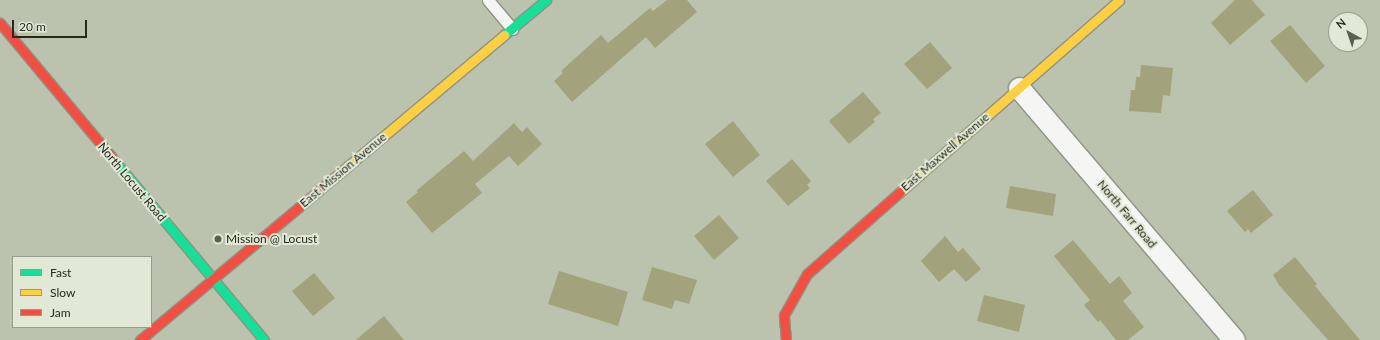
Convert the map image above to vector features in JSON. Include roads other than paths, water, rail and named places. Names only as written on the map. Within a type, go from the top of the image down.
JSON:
[{"type":"street","name":"East Mission Avenue","points":[[140,340],[546,0]]},
{"type":"street","name":"East Maxwell Avenue","points":[[786,340],[784,315],[807,274],[1119,0]]},
{"type":"street","name":"North Locust Road","points":[[0,23],[264,340]]},
{"type":"street","name":"North Farr Road","points":[[1019,88],[1234,340]]},
{"type":"lane","points":[[488,0],[512,29]]},
{"type":"place","name":"Mission @ Locust","points":[[218,239]]}]
